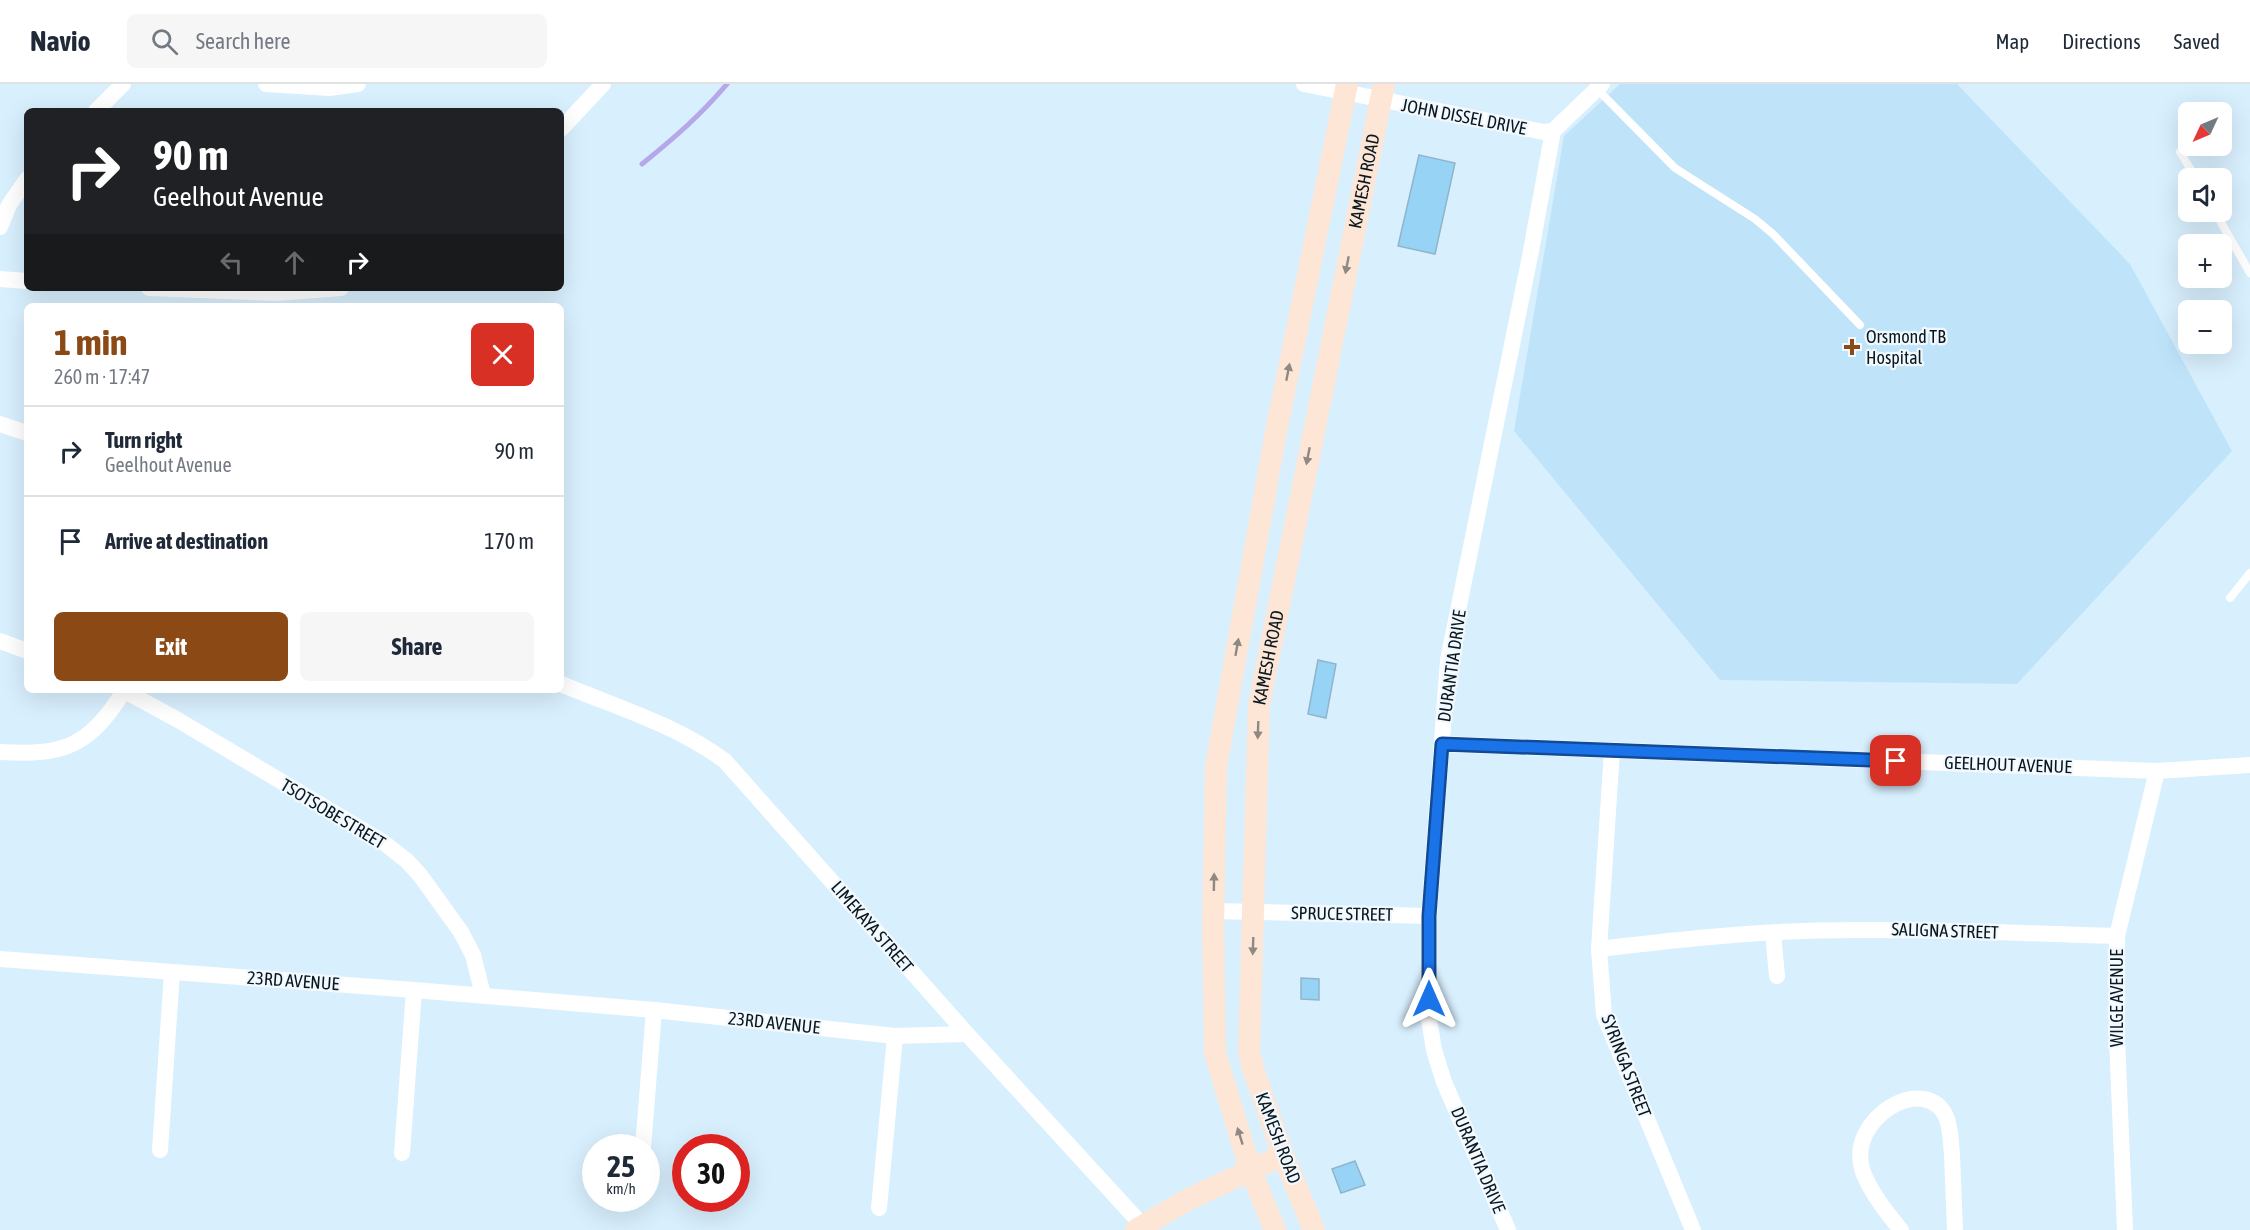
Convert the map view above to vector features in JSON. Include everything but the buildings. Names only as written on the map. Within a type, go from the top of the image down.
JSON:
[{"type":"main road","name":"KAMESH ROAD","points":[[1275,1230],[1250,1169],[1215,1053],[1213,911],[1216,766],[1276,432],[1346,88]]},
{"type":"main road","name":"KAMESH ROAD","points":[[1314,1230],[1283,1155],[1253,1069],[1249,1050],[1259,705],[1382,92]]},
{"type":"main road","points":[[1139,1228],[1250,1169],[1283,1155]]},
{"type":"street","points":[[99,108],[123,84]]},
{"type":"street","points":[[266,84],[329,88],[358,84]]},
{"type":"street","points":[[564,126],[603,84]]},
{"type":"street","name":"JOHN DISSEL DRIVE","points":[[1304,84],[1382,92],[1537,132],[1552,131],[1599,86]]},
{"type":"street","name":"DURANTIA DRIVE","points":[[1508,1230],[1444,1082],[1434,1050],[1429,1019],[1429,916],[1448,660],[1530,256],[1552,131]]},
{"type":"street","points":[[0,227],[9,205],[24,183]]},
{"type":"street","points":[[0,279],[24,281]]},
{"type":"street","points":[[225,291],[276,293],[302,291]]},
{"type":"street","points":[[0,424],[24,432]]},
{"type":"street","points":[[0,641],[24,650]]},
{"type":"street","name":"LIMEKAYA STREET","points":[[564,685],[677,732],[725,761],[1139,1228]]},
{"type":"street","points":[[0,753],[44,753],[82,740],[103,721],[122,693]]},
{"type":"street","name":"TSOTSOBE STREET","points":[[129,693],[383,842],[407,861],[420,875],[461,932],[473,955],[483,995]]},
{"type":"street","name":"GEELHOUT AVENUE","points":[[1442,744],[2157,771],[2250,765]]},
{"type":"street","name":"SYRINGA STREET","points":[[1612,750],[1599,949],[1604,1015],[1692,1230]]},
{"type":"street","name":"WILGE AVENUE","points":[[2125,1230],[2117,1040],[2117,936],[2157,771]]},
{"type":"street","name":"SPRUCE STREET","points":[[1213,911],[1429,916]]},
{"type":"street","name":"SALIGNA STREET","points":[[1599,949],[1712,936],[1879,930],[2117,936]]},
{"type":"street","points":[[1773,933],[1778,976]]},
{"type":"street","name":"23RD AVENUE","points":[[0,959],[483,995],[654,1010],[895,1036],[966,1034]]},
{"type":"street","points":[[160,1150],[172,972]]},
{"type":"street","points":[[402,1153],[414,990]]},
{"type":"street","points":[[644,1134],[654,1010]]},
{"type":"street","points":[[879,1208],[895,1036]]},
{"type":"street","points":[[1901,1230],[1872,1189],[1863,1171],[1860,1151],[1863,1137],[1871,1124],[1888,1108],[1903,1101],[1922,1099],[1937,1105],[1947,1118],[1955,1230]]},
{"type":"lane","points":[[1599,86],[1675,168],[1755,219],[1773,234],[1860,325]]},
{"type":"lane","points":[[2222,222],[2250,273]]},
{"type":"lane","points":[[2230,598],[2250,573]]},
{"type":"shaded area","name":"Orsmond TB Hospital","points":[[1620,84],[1957,84],[2130,264],[2232,451],[2017,684],[1720,680],[1514,431],[1564,136]]},
{"type":"waterway","points":[[642,164],[686,126],[727,84]]},
{"type":"place","name":"Orsmond TB Hospital","points":[[1852,347]]},
{"type":"route","points":[[1429,999],[1429,916],[1442,744],[1896,761]]}]
